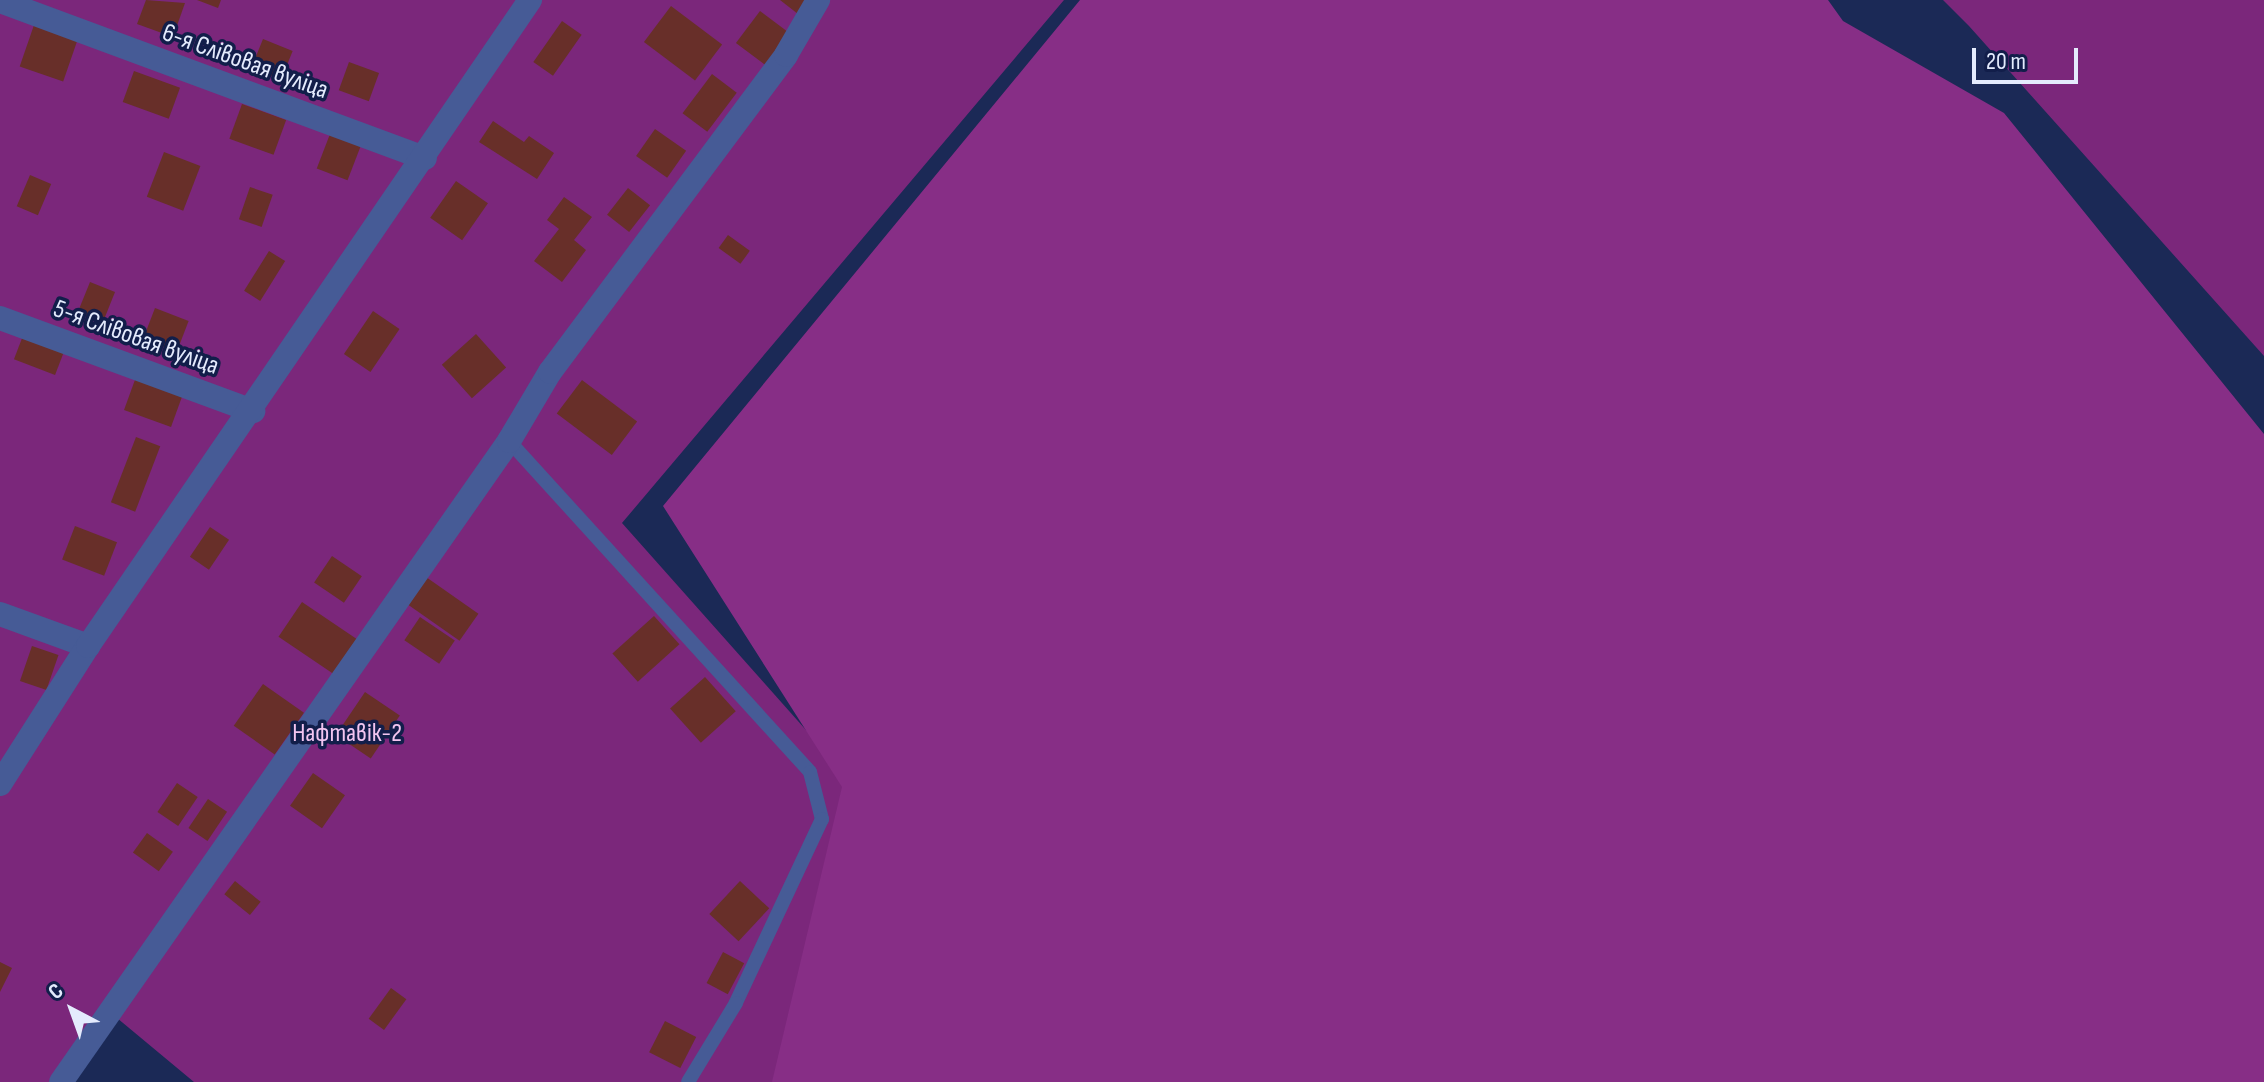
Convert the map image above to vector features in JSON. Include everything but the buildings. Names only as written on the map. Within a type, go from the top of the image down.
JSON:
[{"type":"street","points":[[0,784],[88,646],[253,411],[530,0]]},
{"type":"street","points":[[61,1082],[509,441],[550,372],[786,55],[818,0]]},
{"type":"street","name":"6-я Слівовая вуліца","points":[[0,1],[425,158]]},
{"type":"street","name":"5-я Слівовая вуліца","points":[[0,318],[253,411]]},
{"type":"street","points":[[0,614],[88,646]]},
{"type":"lane","points":[[509,441],[810,772],[822,819],[736,1003],[688,1082]]},
{"type":"green space","name":"Нафтавік-2","points":[[0,0],[1064,0],[622,523],[877,810],[828,1082],[194,1082],[105,1008],[58,1082],[0,1082]]},
{"type":"green space","points":[[1943,0],[2264,0],[2264,356],[1969,26]]},
{"type":"shaded area","points":[[1080,0],[1828,0],[1843,21],[2004,113],[2264,434],[2264,1082],[772,1082],[842,787],[663,506]]}]
